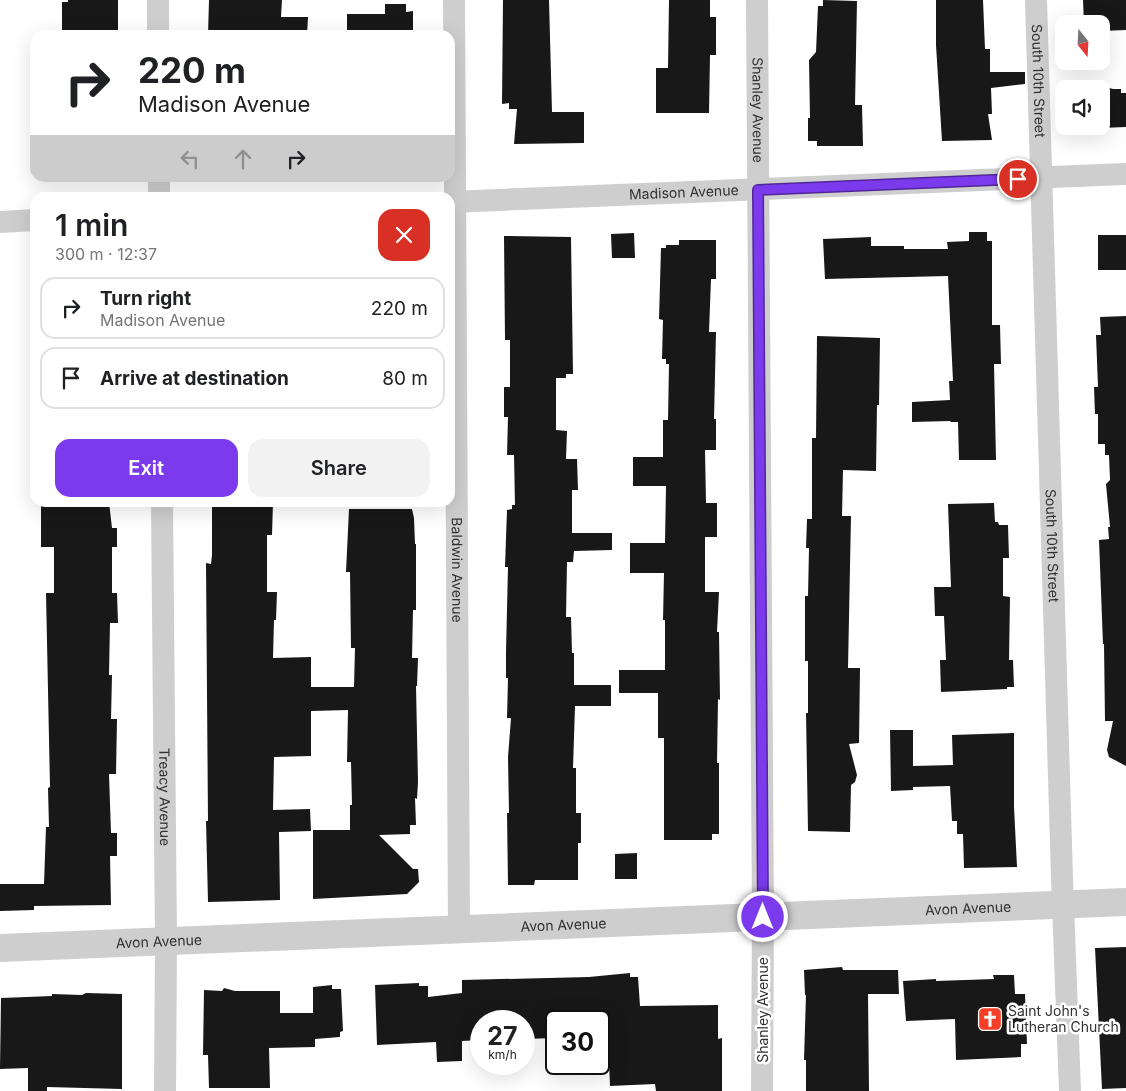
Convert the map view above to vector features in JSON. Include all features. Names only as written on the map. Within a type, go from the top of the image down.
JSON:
[{"type":"street","points":[[158,0],[158,30]]},
{"type":"street","name":"Baldwin Avenue","points":[[454,0],[454,30]]},
{"type":"street","name":"Shanley Avenue","points":[[757,0],[763,917],[762,1091]]},
{"type":"street","name":"South 10th Street","points":[[1036,0],[1062,904],[1070,1091]]},
{"type":"street","name":"Madison Avenue","points":[[455,202],[1126,174]]},
{"type":"street","points":[[0,222],[30,220]]},
{"type":"street","name":"Treacy Avenue","points":[[162,507],[166,941],[165,1091]]},
{"type":"street","name":"Baldwin Avenue","points":[[455,507],[459,929]]},
{"type":"street","name":"Avon Avenue","points":[[0,948],[1126,902]]},
{"type":"building","points":[[68,0],[118,0],[118,30],[62,30],[62,2],[68,2]]},
{"type":"building","points":[[209,0],[282,0],[281,17],[308,17],[307,30],[208,30]]},
{"type":"building","points":[[503,0],[549,0],[552,112],[584,112],[584,143],[514,144],[517,109],[509,109],[509,103],[502,104]]},
{"type":"building","points":[[669,0],[710,0],[710,17],[716,17],[716,55],[710,55],[709,113],[656,113],[656,68],[668,68]]},
{"type":"building","points":[[823,0],[857,1],[855,105],[862,105],[863,146],[817,146],[817,141],[808,141],[808,118],[810,118],[809,60],[816,52],[818,6],[823,6]]},
{"type":"building","points":[[936,0],[983,0],[985,49],[990,49],[990,72],[1025,72],[1025,84],[991,88],[992,114],[988,114],[992,140],[942,141],[936,45]]},
{"type":"building","points":[[1083,0],[1126,0],[1126,30],[1110,31],[1110,15],[1084,15]]},
{"type":"building","points":[[385,4],[406,4],[406,12],[413,11],[413,30],[347,30],[347,14],[385,14]]},
{"type":"building","points":[[1110,88],[1121,89],[1121,93],[1126,93],[1126,127],[1110,128]]},
{"type":"building","points":[[969,232],[987,232],[987,241],[992,241],[992,325],[1000,325],[1001,364],[994,364],[996,460],[959,460],[958,422],[912,422],[912,402],[950,400],[949,381],[953,381],[948,276],[825,279],[823,239],[871,237],[871,246],[904,246],[904,249],[948,249],[947,242],[969,241]]},
{"type":"building","points":[[634,233],[635,258],[612,258],[611,234]]},
{"type":"building","points":[[1098,235],[1126,235],[1126,270],[1098,270]]},
{"type":"building","points":[[504,236],[571,237],[573,374],[566,374],[566,378],[556,378],[556,430],[567,431],[566,459],[577,459],[578,490],[572,490],[572,533],[612,533],[612,550],[574,551],[573,562],[567,562],[566,617],[571,617],[574,685],[611,685],[611,706],[575,706],[573,768],[576,768],[576,813],[581,813],[581,843],[578,843],[578,880],[535,880],[534,885],[508,885],[508,757],[511,718],[507,718],[508,567],[505,567],[507,510],[512,509],[512,505],[515,505],[514,455],[507,455],[508,417],[504,417],[504,387],[510,387],[510,340],[505,340]]},
{"type":"building","points":[[679,240],[716,240],[716,279],[711,279],[709,332],[716,332],[714,419],[716,419],[716,450],[705,450],[706,503],[717,503],[717,537],[705,537],[705,592],[719,592],[717,632],[719,632],[720,700],[718,699],[717,763],[719,763],[719,834],[712,834],[712,840],[664,840],[664,738],[658,738],[658,693],[619,693],[619,670],[665,670],[664,573],[630,573],[630,543],[665,543],[666,486],[633,486],[633,457],[663,457],[663,420],[668,420],[669,364],[666,364],[666,359],[662,359],[663,320],[659,319],[661,248],[666,248],[666,245],[679,245]]},
{"type":"building","points":[[1126,316],[1126,766],[1109,757],[1107,750],[1113,721],[1105,721],[1104,644],[1099,540],[1109,539],[1108,527],[1110,527],[1106,484],[1110,480],[1109,455],[1105,455],[1105,444],[1098,444],[1098,414],[1095,414],[1094,387],[1098,387],[1096,335],[1101,335],[1100,317]]},
{"type":"building","points":[[817,336],[880,338],[876,471],[843,470],[842,516],[851,516],[848,668],[860,668],[859,743],[849,744],[857,775],[855,782],[851,785],[850,832],[808,831],[806,713],[808,713],[808,661],[805,661],[805,596],[808,596],[809,548],[806,548],[807,519],[812,519],[812,438],[816,438]]},
{"type":"building","points":[[994,503],[995,522],[998,522],[999,525],[1008,525],[1009,558],[1003,558],[1003,596],[1010,597],[1009,660],[1013,660],[1014,687],[1007,687],[1007,689],[941,692],[940,660],[946,660],[944,616],[935,616],[934,587],[951,587],[948,504]]},
{"type":"building","points":[[41,507],[110,507],[112,528],[117,528],[117,547],[112,547],[112,593],[117,593],[118,623],[110,623],[109,675],[112,675],[111,719],[117,719],[116,774],[109,774],[111,833],[117,833],[117,856],[110,856],[111,905],[34,906],[34,910],[0,911],[0,884],[44,884],[46,827],[49,827],[48,788],[50,787],[46,593],[54,593],[54,547],[41,547]]},
{"type":"building","points":[[212,507],[273,507],[272,535],[267,535],[267,592],[277,592],[273,658],[311,657],[311,687],[354,687],[355,648],[351,648],[350,572],[346,572],[349,509],[412,509],[416,544],[416,610],[413,610],[412,658],[418,658],[416,686],[418,782],[417,799],[415,798],[416,825],[410,825],[410,834],[379,835],[413,869],[418,869],[419,882],[407,894],[313,899],[313,830],[350,830],[350,805],[352,805],[351,762],[347,762],[348,710],[311,711],[311,756],[274,757],[273,810],[310,809],[311,831],[279,832],[280,900],[208,902],[206,821],[208,821],[206,563],[211,564]]},
{"type":"building","points":[[890,730],[913,730],[913,766],[953,765],[952,735],[1014,733],[1014,807],[1017,867],[964,868],[963,834],[957,834],[957,821],[952,821],[950,786],[913,787],[913,790],[891,791]]},
{"type":"building","points":[[637,853],[637,879],[615,879],[615,854]]},
{"type":"building","points":[[1126,947],[1126,1088],[1102,1089],[1095,948]]},
{"type":"building","points":[[842,967],[843,970],[898,970],[899,994],[868,994],[869,1091],[806,1091],[806,1060],[804,1060],[806,995],[804,970]]},
{"type":"building","points":[[630,973],[630,977],[638,977],[640,1006],[718,1005],[718,1039],[722,1038],[722,1091],[656,1091],[655,1084],[610,1086],[610,1010],[545,1010],[545,1038],[535,1039],[535,1010],[470,1010],[470,1041],[462,1041],[462,1061],[437,1062],[436,1042],[377,1045],[375,985],[419,983],[419,986],[428,986],[428,997],[462,993],[462,980],[589,977]]},
{"type":"building","name":"Saint John's Lutheran Church","points":[[993,975],[1014,975],[1015,994],[1025,994],[1027,1044],[1021,1044],[1021,1057],[956,1060],[955,1019],[906,1021],[903,981],[994,979]]},
{"type":"building","points":[[332,985],[332,989],[341,989],[343,1031],[340,1032],[340,1037],[315,1039],[315,1047],[269,1048],[270,1088],[209,1088],[208,1055],[203,1055],[204,990],[222,991],[224,988],[235,991],[280,991],[280,1013],[313,1013],[313,987]]},
{"type":"building","points":[[86,993],[122,994],[122,1089],[47,1087],[47,1091],[28,1091],[28,1068],[0,1069],[1,998],[52,996],[52,994],[82,995]]},
{"type":"place","name":"Saint John's Lutheran Church","points":[[990,1019]]},
{"type":"route","points":[[763,917],[758,190],[1018,179]]}]
